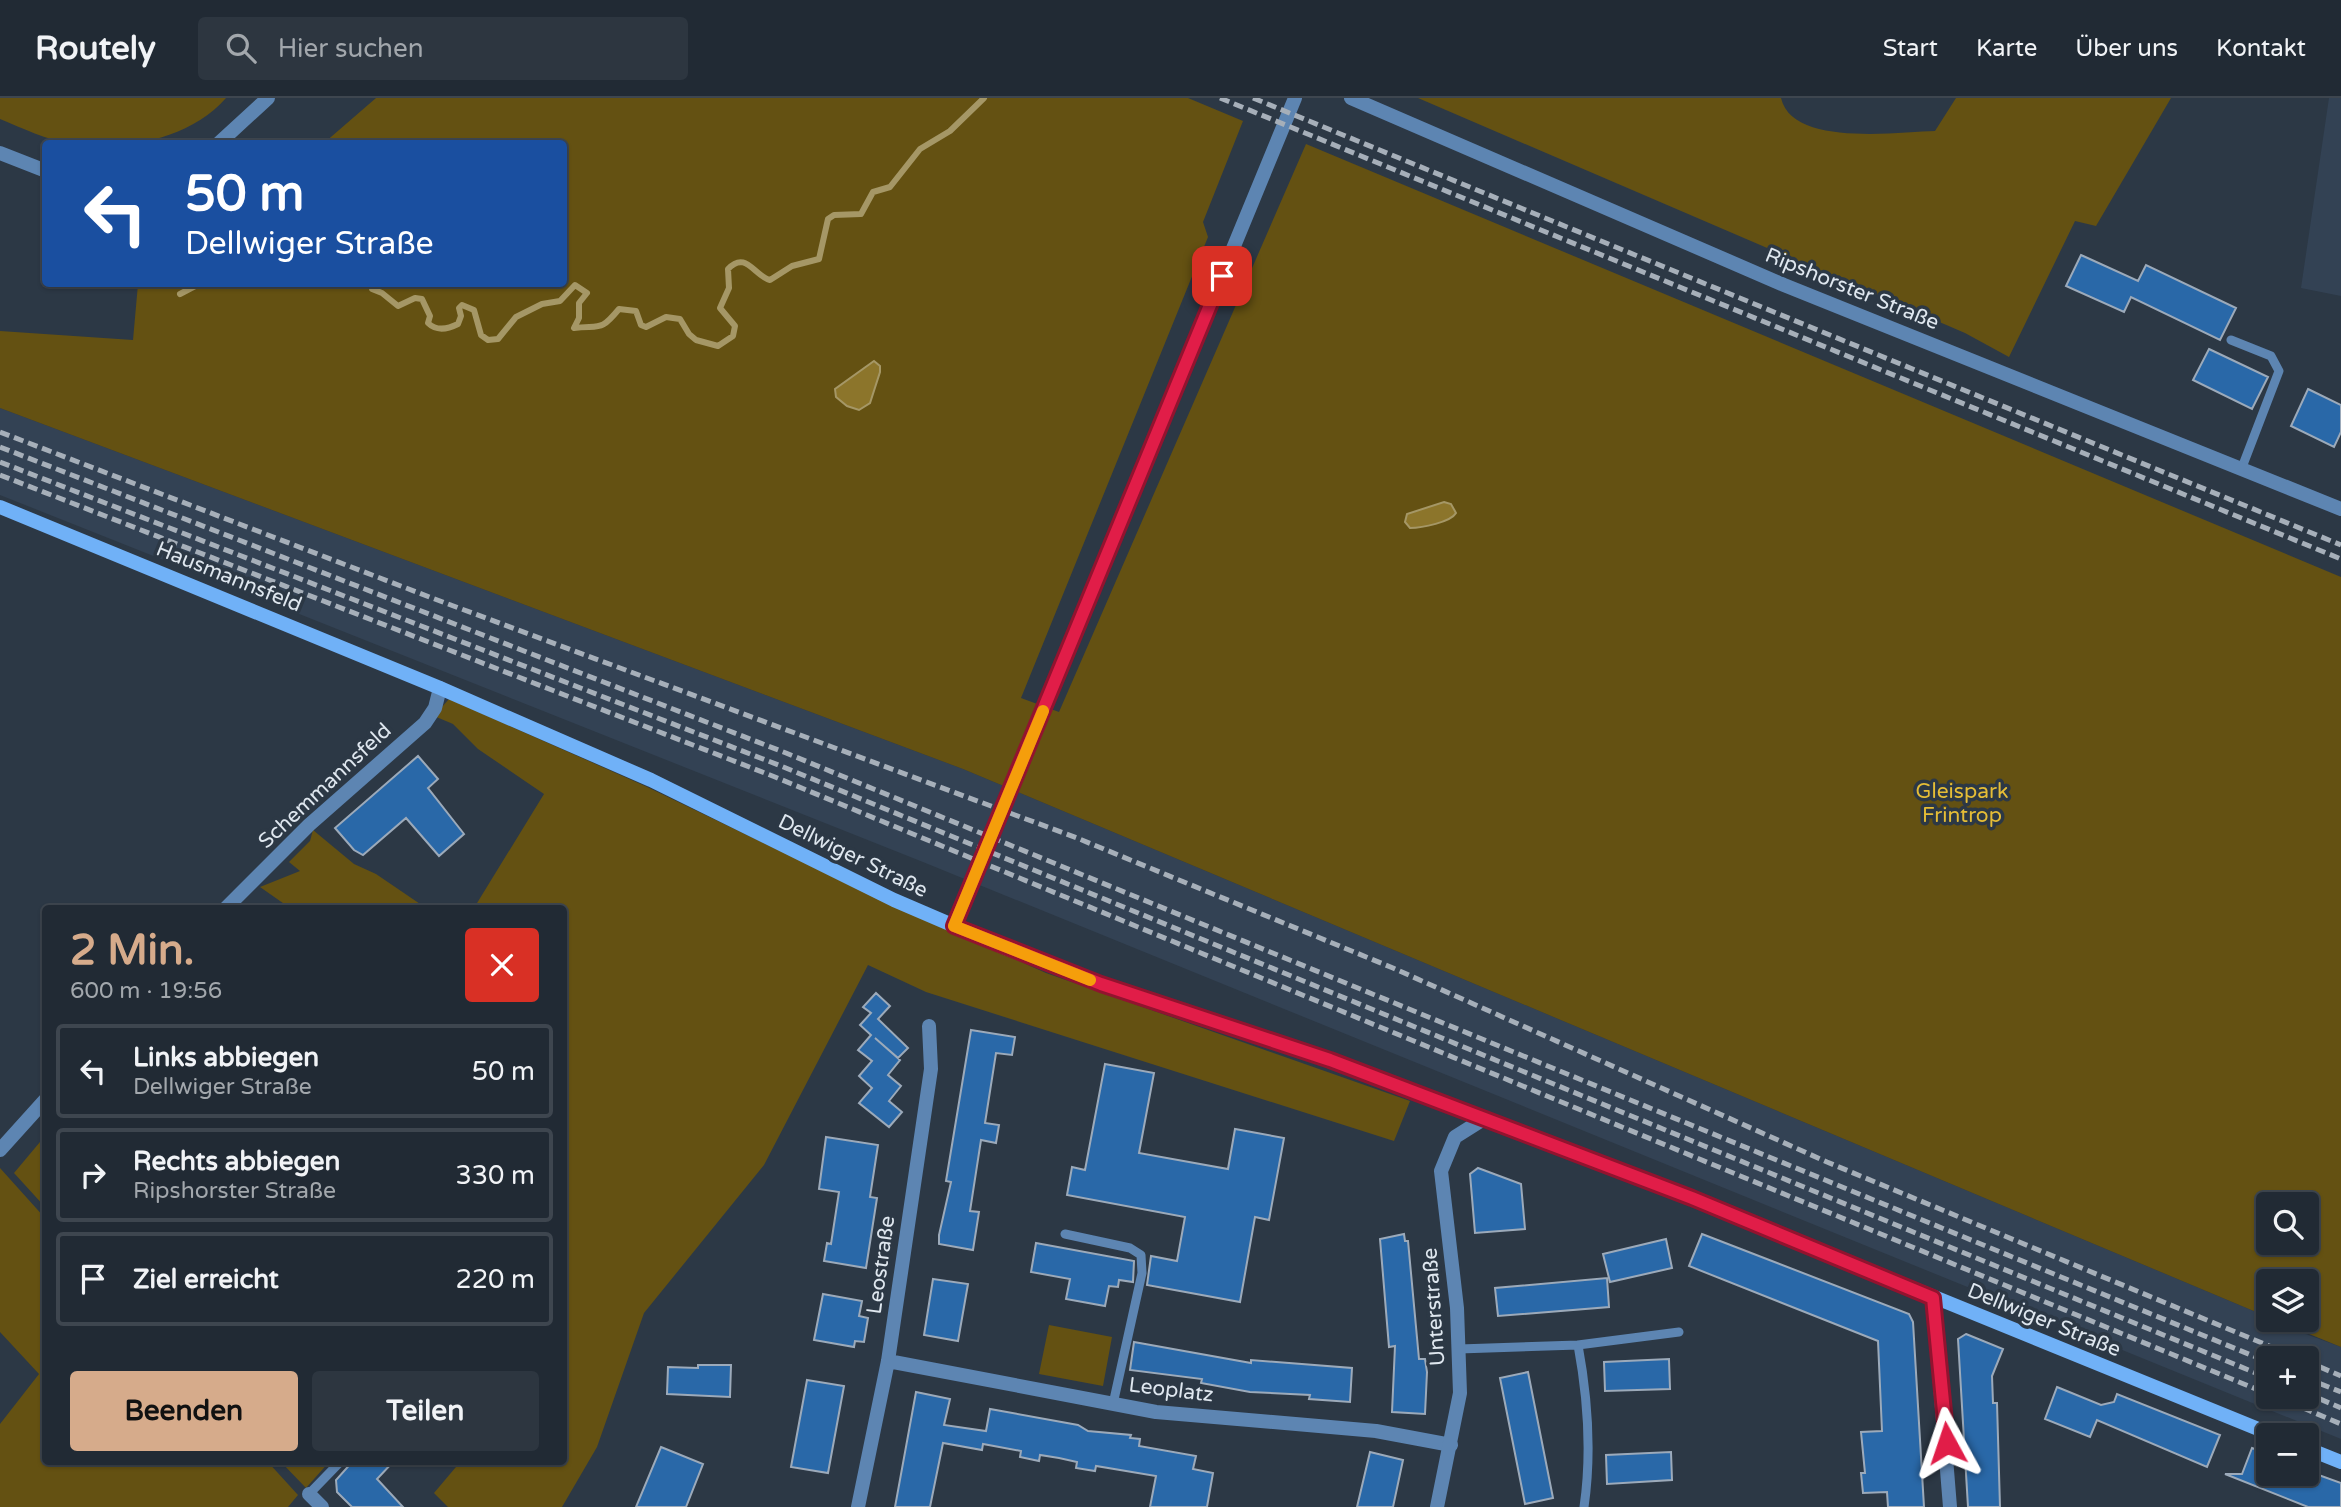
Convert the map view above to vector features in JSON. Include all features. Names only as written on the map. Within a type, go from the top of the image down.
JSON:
[{"type":"main road","name":"Hausmannsfeld","points":[[0,507],[440,688]]},
{"type":"main road","name":"Dellwiger Straße","points":[[440,688],[651,780],[894,900],[954,926],[1101,984],[1330,1060],[1692,1198],[2256,1428]]},
{"type":"main road","points":[[2319,1453],[2341,1462]]},
{"type":"street","points":[[222,140],[268,98]]},
{"type":"street","name":"Ripshorster Straße","points":[[1352,98],[1796,290],[2341,509]]},
{"type":"street","points":[[954,926],[1294,100]]},
{"type":"street","points":[[0,153],[42,169]]},
{"type":"street","name":"Schemmannsfeld","points":[[229,905],[309,825],[425,723],[435,708],[440,688]]},
{"type":"street","name":"Leostraße","points":[[858,1507],[888,1362],[931,1069],[929,1027]]},
{"type":"street","points":[[0,1150],[42,1103]]},
{"type":"street","name":"Unterstraße","points":[[1437,1507],[1460,1393],[1446,1192],[1441,1171],[1455,1137],[1482,1120]]},
{"type":"street","points":[[1933,1298],[1950,1507]]},
{"type":"street","name":"Leoplatz","points":[[888,1362],[1156,1412],[1376,1430],[1451,1445]]},
{"type":"street","points":[[309,1494],[322,1507]]},
{"type":"lane","points":[[2231,340],[2272,356],[2279,371],[2241,470]]},
{"type":"lane","points":[[1065,1234],[1130,1248],[1141,1255],[1142,1273],[1113,1404]]},
{"type":"lane","points":[[1459,1349],[1578,1345],[1679,1332]]},
{"type":"lane","points":[[1578,1345],[1588,1404],[1589,1443],[1584,1507]]},
{"type":"lane","points":[[309,1494],[337,1465]]},
{"type":"shaded area","points":[[2329,98],[2341,98],[2341,296],[2301,288]]},
{"type":"shaded area","points":[[874,361],[880,366],[880,372],[870,403],[859,410],[847,406],[836,397],[835,389]]},
{"type":"shaded area","points":[[0,408],[963,769],[2256,1312],[2256,1332],[2300,1332],[2341,1347],[2341,1439],[2319,1430],[2319,1423],[2302,1423],[2267,1409],[2319,1409],[2319,1346],[2256,1346],[2256,1404],[923,862],[0,495]]},
{"type":"shaded area","points":[[1444,502],[1451,504],[1456,513],[1448,519],[1415,528],[1410,528],[1405,522],[1407,514]]},
{"type":"green space","points":[[0,98],[226,98],[194,124],[150,140],[53,140],[0,119]]},
{"type":"green space","name":"Gleispark Frintrop","points":[[376,98],[1188,98],[1243,121],[1203,222],[1208,237],[1021,698],[1059,712],[1306,144],[2341,577],[2341,1347],[2304,1332],[2319,1332],[2319,1269],[2256,1269],[2256,1312],[963,769],[0,408],[0,331],[133,340],[138,287],[567,287],[567,140],[327,140]]},
{"type":"green space","points":[[1418,98],[1781,98],[1789,114],[1804,124],[1825,130],[1873,134],[1935,131],[1956,98],[2171,98],[2096,226],[2075,221],[2009,357],[1965,333]]},
{"type":"green space","points":[[449,699],[645,786],[851,885],[1046,973],[1410,1101],[1394,1141],[926,992],[868,965],[764,1165],[644,1313],[597,1447],[562,1507],[448,1507],[434,1493],[458,1465],[567,1465],[567,905],[476,905],[544,794],[478,749],[453,724],[434,716]]},
{"type":"green space","points":[[313,830],[354,864],[376,874],[422,905],[286,905],[260,887],[300,871],[289,862],[310,841]]},
{"type":"green space","points":[[42,1140],[42,1204],[14,1173]]},
{"type":"green space","points":[[0,1168],[42,1215],[42,1465],[271,1465],[298,1495],[288,1507],[0,1507],[0,1424],[39,1374],[0,1332]]},
{"type":"green space","points":[[1049,1325],[1112,1337],[1103,1386],[1039,1374]]},
{"type":"green space","points":[[284,1465],[326,1465],[306,1488]]},
{"type":"building","points":[[2081,255],[2138,281],[2146,265],[2236,308],[2220,340],[2131,297],[2124,312],[2066,286]]},
{"type":"building","points":[[2209,349],[2268,377],[2252,409],[2193,380]]},
{"type":"building","points":[[2308,389],[2341,405],[2341,432],[2334,447],[2291,426]]},
{"type":"building","points":[[418,756],[438,779],[428,788],[464,834],[439,856],[406,818],[363,855],[354,850],[335,828]]},
{"type":"building","points":[[876,993],[890,1006],[878,1019],[908,1048],[898,1058],[875,1038],[900,1060],[888,1075],[901,1086],[889,1101],[902,1112],[889,1127],[859,1103],[872,1088],[859,1076],[872,1061],[858,1050],[871,1035],[860,1025],[871,1013],[863,1007]]},
{"type":"building","points":[[971,1030],[1015,1037],[1012,1055],[996,1053],[985,1123],[999,1125],[996,1143],[981,1140],[970,1211],[979,1212],[973,1250],[939,1244],[951,1182],[946,1181]]},
{"type":"building","points":[[1105,1064],[1154,1073],[1139,1153],[1228,1169],[1235,1129],[1284,1138],[1269,1220],[1255,1217],[1240,1302],[1147,1285],[1151,1256],[1177,1261],[1185,1217],[1067,1195],[1072,1167],[1085,1170]]},
{"type":"building","points":[[826,1137],[878,1145],[870,1197],[877,1198],[866,1268],[824,1261],[827,1243],[831,1244],[839,1192],[819,1189]]},
{"type":"building","points":[[1478,1168],[1521,1184],[1525,1229],[1475,1233],[1470,1174]]},
{"type":"building","points":[[1404,1234],[1405,1241],[1408,1241],[1419,1359],[1425,1359],[1427,1372],[1425,1414],[1392,1412],[1395,1346],[1389,1347],[1380,1239]]},
{"type":"building","points":[[1702,1234],[1909,1314],[1913,1322],[1924,1507],[1888,1507],[1887,1492],[1863,1493],[1861,1473],[1865,1473],[1861,1432],[1882,1431],[1878,1341],[1689,1266]]},
{"type":"building","points":[[1666,1239],[1672,1268],[1610,1282],[1603,1254]]},
{"type":"building","points":[[1036,1243],[1134,1261],[1133,1282],[1119,1280],[1118,1287],[1109,1286],[1105,1306],[1066,1299],[1070,1279],[1031,1272]]},
{"type":"building","points":[[1607,1278],[1609,1307],[1498,1316],[1495,1288]]},
{"type":"building","points":[[933,1279],[968,1284],[958,1341],[924,1335]]},
{"type":"building","points":[[823,1294],[862,1301],[859,1316],[868,1318],[864,1342],[855,1341],[854,1347],[814,1340]]},
{"type":"building","points":[[1966,1334],[2003,1349],[1992,1376],[1993,1403],[1997,1403],[2000,1507],[1968,1507],[1958,1339]]},
{"type":"building","points":[[1134,1342],[1251,1363],[1251,1360],[1352,1368],[1350,1402],[1309,1399],[1310,1395],[1250,1392],[1201,1383],[1202,1379],[1130,1370]]},
{"type":"building","points":[[1669,1359],[1670,1389],[1605,1391],[1604,1362]]},
{"type":"building","points":[[698,1365],[731,1365],[730,1397],[667,1394],[668,1367],[698,1368]]},
{"type":"building","points":[[1528,1372],[1553,1498],[1525,1504],[1500,1378]]},
{"type":"building","points":[[807,1380],[844,1386],[828,1473],[791,1467]]},
{"type":"building","points":[[2057,1387],[2101,1405],[2114,1402],[2117,1394],[2220,1435],[2207,1467],[2097,1420],[2090,1437],[2045,1419]]},
{"type":"building","points":[[916,1392],[950,1399],[944,1425],[986,1431],[990,1409],[1078,1425],[1088,1431],[1131,1435],[1130,1438],[1140,1439],[1139,1446],[1196,1456],[1193,1469],[1213,1473],[1207,1507],[1150,1507],[1156,1476],[1096,1466],[1095,1471],[1076,1468],[1077,1462],[1040,1455],[1039,1461],[1020,1457],[1021,1451],[983,1444],[982,1450],[943,1443],[930,1507],[895,1507]]},
{"type":"building","points":[[661,1447],[703,1464],[686,1507],[636,1507]]},
{"type":"building","points":[[2252,1448],[2256,1450],[2256,1486],[2319,1486],[2319,1475],[2341,1483],[2341,1507],[2308,1507],[2225,1474],[2242,1474]]},
{"type":"building","points":[[1370,1452],[1403,1460],[1393,1507],[1357,1507]]},
{"type":"building","points":[[1671,1452],[1672,1480],[1607,1484],[1606,1455]]},
{"type":"building","points":[[349,1465],[390,1465],[377,1479],[403,1507],[352,1507],[337,1492],[336,1480]]},
{"type":"waterway","points":[[372,287],[398,306],[415,298],[422,299],[430,316],[428,323],[439,329],[458,324],[461,316],[459,308],[462,305],[474,310],[481,335],[488,340],[498,339],[516,317],[542,304],[560,301],[575,285],[587,293],[579,303],[579,318],[574,328],[604,324],[619,309],[636,311],[641,325],[646,327],[666,317],[680,319],[696,340],[718,346],[733,336],[735,326],[720,308],[729,288],[728,269],[734,264],[745,263],[770,280],[792,266],[819,259],[828,219],[834,215],[861,214],[873,192],[890,187],[920,149],[950,131],[984,98]]},
{"type":"waterway","points":[[180,294],[193,287]]},
{"type":"railway","points":[[1220,98],[2341,559]]},
{"type":"railway","points":[[1253,98],[2341,545]]},
{"type":"railway","points":[[0,432],[432,598],[1077,838],[1393,968],[1827,1162],[2269,1346]]},
{"type":"railway","points":[[0,447],[786,753],[2256,1357]]},
{"type":"railway","points":[[0,462],[781,766],[2256,1373]]},
{"type":"railway","points":[[0,475],[775,777],[2256,1389]]},
{"type":"railway","points":[[2319,1367],[2341,1376]]},
{"type":"railway","points":[[2319,1383],[2341,1392]]},
{"type":"railway","points":[[2319,1399],[2341,1408]]},
{"type":"railway","points":[[2306,1409],[2341,1424]]},
{"type":"slow traffic","points":[[1043,711],[954,926],[1090,980]]},
{"type":"route","points":[[1222,276],[954,926],[1101,984],[1330,1060],[1692,1198],[1933,1298],[1947,1443]]}]
